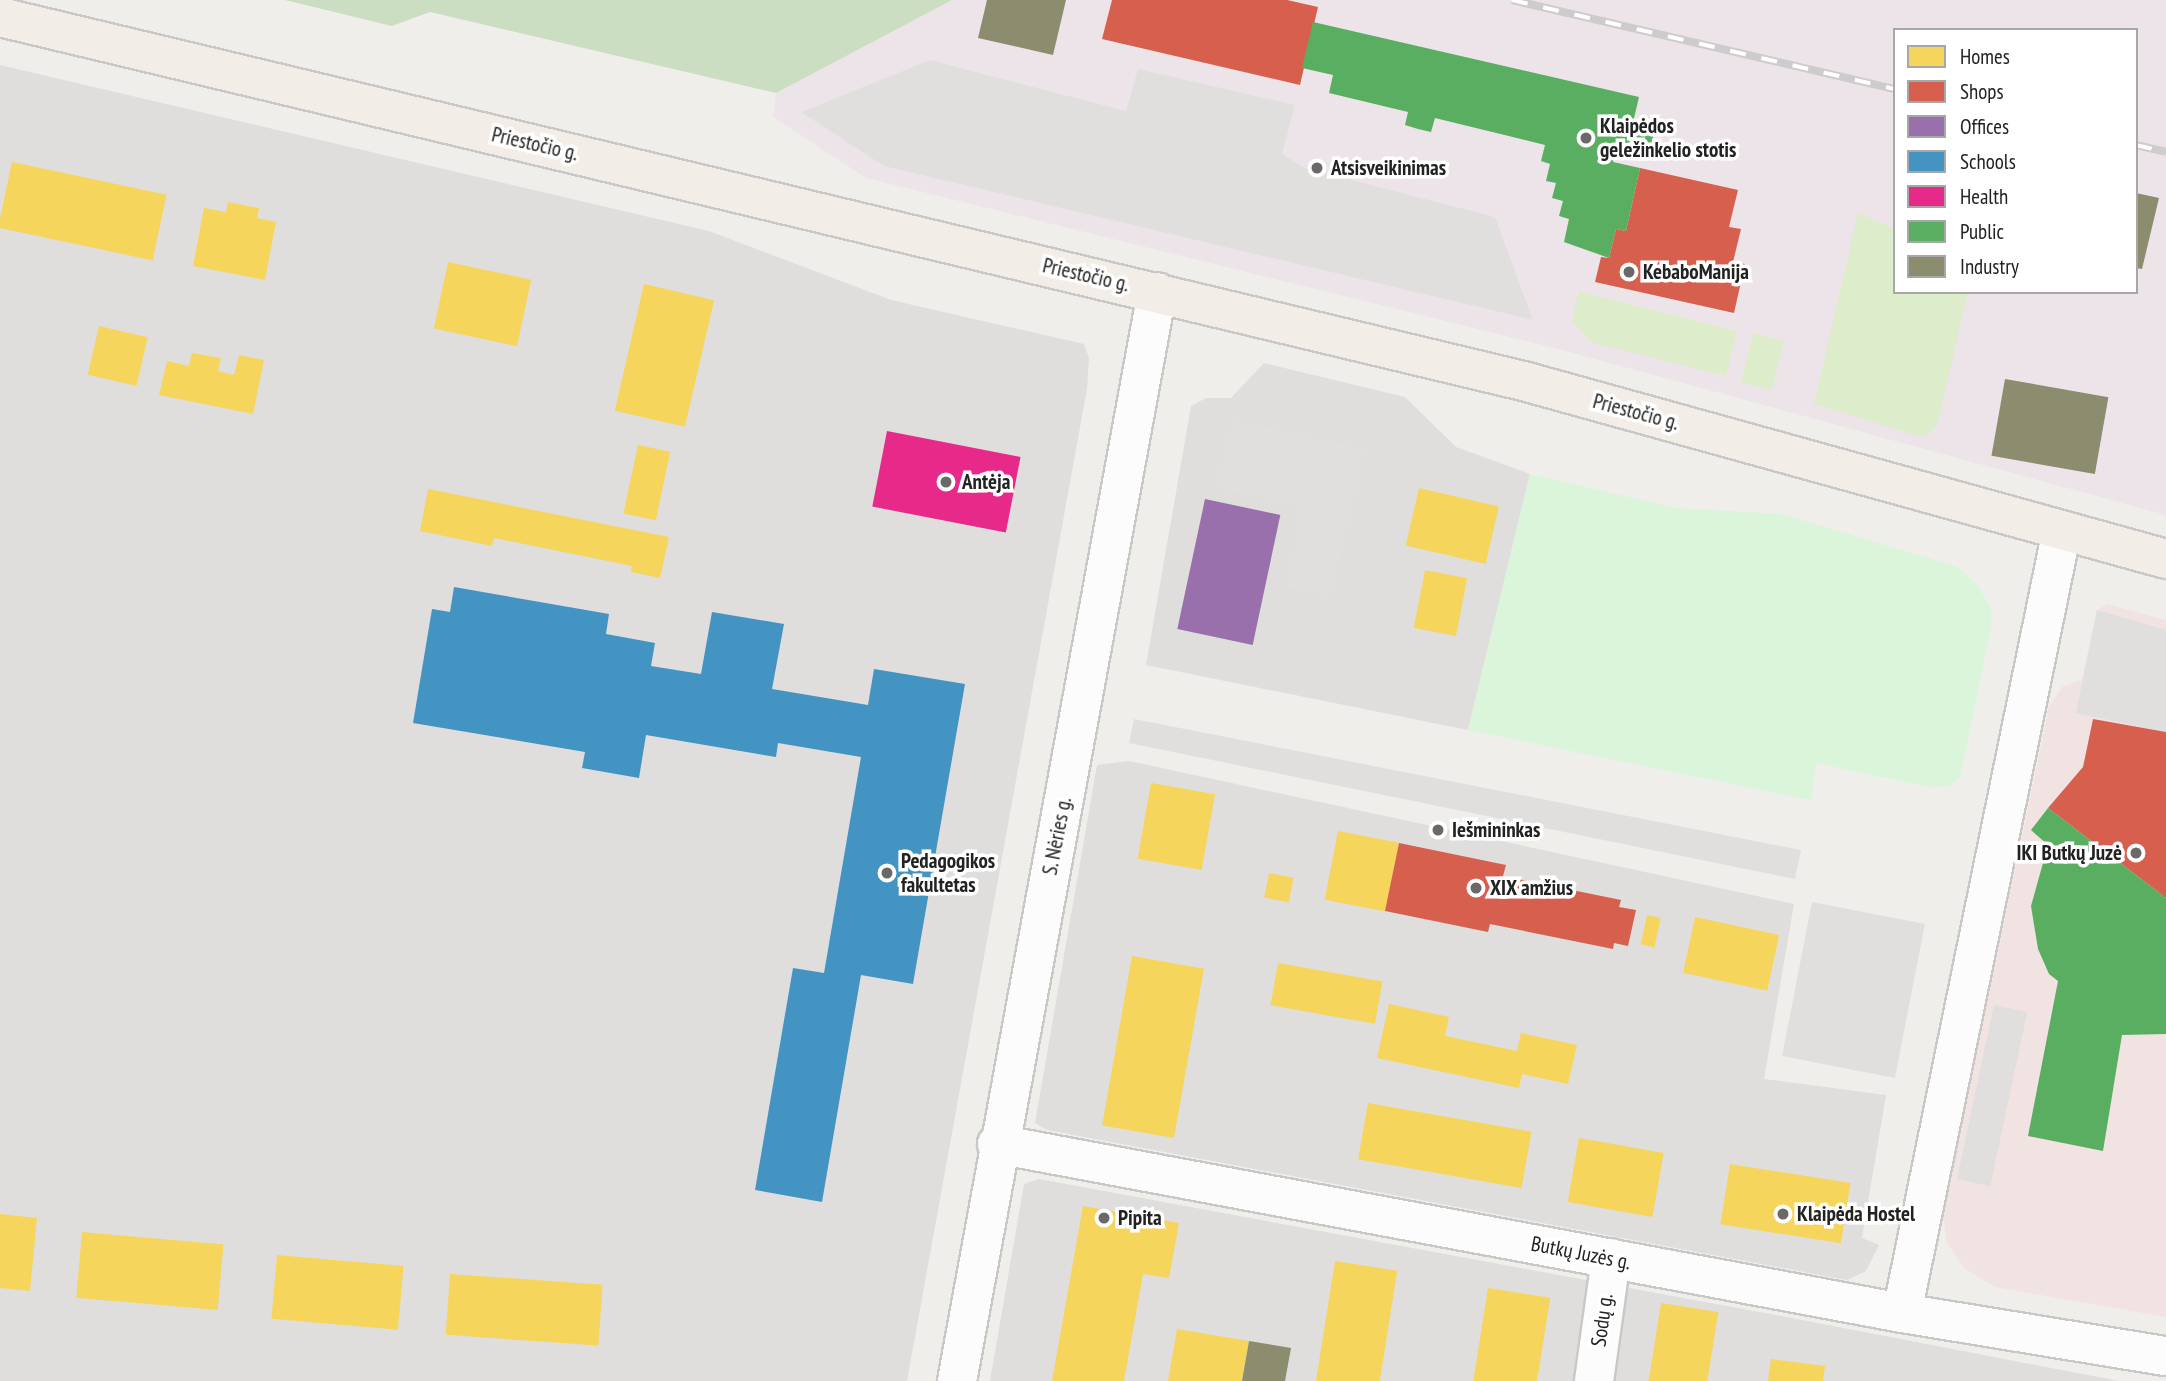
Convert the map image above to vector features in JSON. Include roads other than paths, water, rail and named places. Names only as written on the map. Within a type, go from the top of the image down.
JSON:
[{"type":"main road","name":"Priestočio g.","points":[[0,17],[1527,382],[2166,559]]},
{"type":"street","name":"S. Nėries g.","points":[[957,1381],[997,1144],[1090,667],[1157,292]]},
{"type":"street","points":[[1902,1313],[2062,530]]},
{"type":"street","name":"Butkų Juzės g.","points":[[997,1144],[1902,1313],[2166,1356]]},
{"type":"street","name":"Sodų g.","points":[[1594,1381],[1611,1258]]},
{"type":"railway","points":[[1512,0],[1893,89]]},
{"type":"railway","points":[[2138,145],[2166,152]]},
{"type":"place","name":"Klaipėdos geležinkelio stotis","points":[[1586,138]]},
{"type":"place","name":"Atsisveikinimas","points":[[1317,168]]},
{"type":"place","name":"KebaboManija","points":[[1629,272]]},
{"type":"place","name":"Antėja","points":[[946,482]]},
{"type":"place","name":"Iešmininkas","points":[[1438,830]]},
{"type":"place","name":"IKI Butkų Juzė","points":[[2136,853]]},
{"type":"place","name":"Pedagogikos fakultetas","points":[[887,873]]},
{"type":"place","name":"XIX amžius","points":[[1476,888]]},
{"type":"place","name":"Klaipėda Hostel","points":[[1783,1214]]},
{"type":"place","name":"Pipita","points":[[1104,1218]]}]
